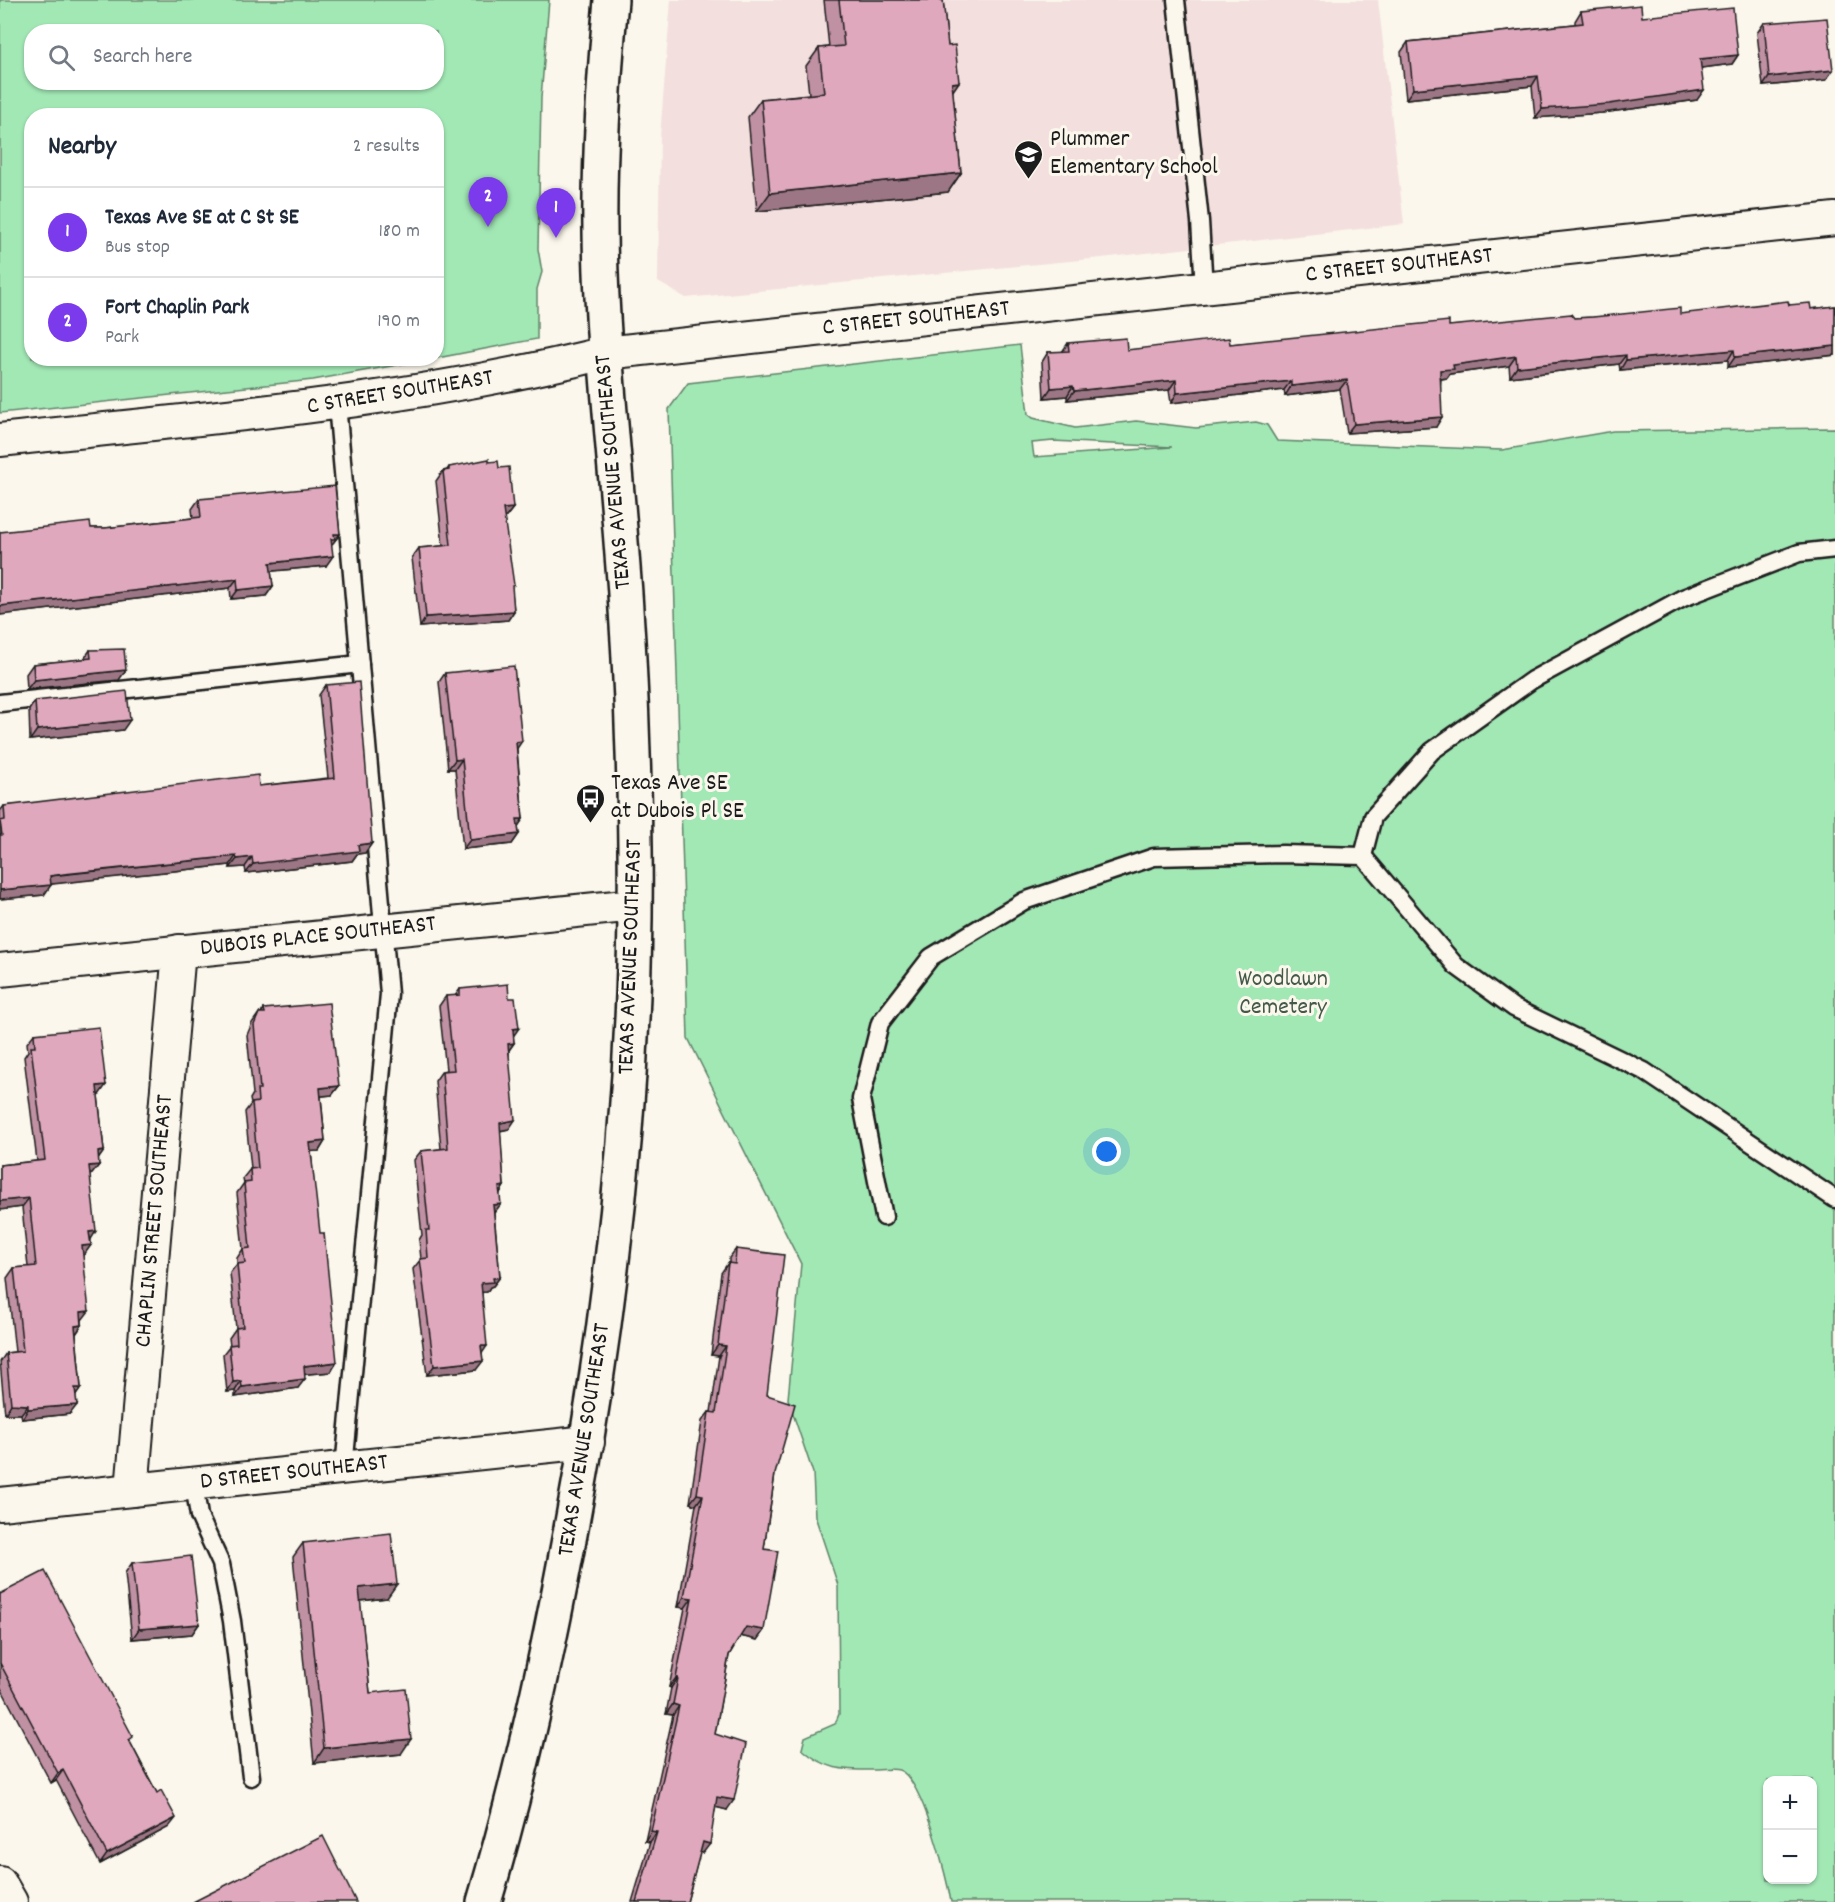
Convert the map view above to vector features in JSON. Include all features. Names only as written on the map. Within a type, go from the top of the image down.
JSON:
[{"type":"main road","name":"TEXAS AVENUE SOUTHEAST","points":[[484,1902],[528,1741],[588,1442],[610,1285],[632,1024],[636,905],[633,745],[621,535],[605,353],[600,166],[611,0]]},
{"type":"street","name":"C STREET SOUTHEAST","points":[[0,440],[337,404],[508,376],[605,353],[1835,219]]},
{"type":"street","name":"DUBOIS PLACE SOUTHEAST","points":[[0,970],[636,905]]},
{"type":"street","name":"CHAPLIN STREET SOUTHEAST","points":[[132,1490],[179,951]]},
{"type":"street","name":"D STREET SOUTHEAST","points":[[0,1504],[588,1442]]},
{"type":"street","points":[[0,1883],[11,1902]]},
{"type":"lane","points":[[1176,0],[1200,221],[1204,288]]},
{"type":"lane","points":[[337,404],[389,994],[344,1468]]},
{"type":"lane","points":[[1363,856],[1373,817],[1432,751],[1532,680],[1683,598],[1799,553],[1835,549]]},
{"type":"lane","points":[[0,703],[360,664]]},
{"type":"lane","points":[[884,1216],[861,1099],[880,1023],[931,957],[1024,900],[1154,857],[1283,854],[1363,856],[1456,966],[1514,1008],[1644,1071],[1835,1199]]},
{"type":"lane","points":[[194,1484],[199,1516],[221,1564],[232,1621],[251,1777]]},
{"type":"shaded area","name":"Plummer Elementary School","points":[[671,0],[1378,0],[1404,224],[1101,258],[686,298],[658,282],[660,137]]},
{"type":"green space","points":[[0,0],[549,0],[541,98],[538,249],[542,272],[537,289],[537,339],[444,357],[444,108],[24,108],[24,366],[392,366],[313,380],[0,413]]},
{"type":"green space","name":"Woodlawn Cemetery","points":[[1020,345],[1028,414],[1033,418],[1075,428],[1136,421],[1196,428],[1256,422],[1267,425],[1277,441],[1502,450],[1613,431],[1835,428],[1835,1902],[951,1902],[925,1809],[908,1777],[897,1769],[836,1768],[820,1762],[802,1749],[805,1737],[835,1724],[839,1714],[838,1585],[815,1516],[813,1473],[788,1399],[801,1264],[688,1038],[669,409],[688,383]],"holes":[[[1053,441],[1172,447],[1034,457],[1032,443]]]},
{"type":"building","points":[[839,0],[943,0],[948,46],[955,45],[959,82],[952,83],[961,173],[770,193],[761,99],[824,93],[819,48],[844,46]]},
{"type":"building","points":[[1641,5],[1642,17],[1733,8],[1738,55],[1700,59],[1704,90],[1609,104],[1542,109],[1538,76],[1413,89],[1408,42],[1583,23],[1581,11]]},
{"type":"building","points":[[1827,18],[1833,70],[1769,77],[1764,23]]},
{"type":"building","points":[[1788,301],[1789,305],[1810,303],[1811,309],[1835,306],[1835,346],[1735,357],[1734,350],[1626,360],[1626,355],[1517,367],[1516,356],[1453,365],[1454,369],[1440,370],[1442,417],[1354,424],[1347,380],[1291,386],[1291,381],[1177,393],[1176,380],[1074,391],[1073,386],[1051,388],[1048,352],[1069,351],[1068,343],[1126,338],[1127,350],[1229,338],[1230,344],[1449,321],[1449,326],[1571,314],[1574,318],[1593,317],[1680,308],[1680,314]]},
{"type":"building","points":[[489,459],[489,462],[498,461],[499,468],[509,467],[513,508],[503,509],[514,585],[512,586],[514,611],[426,617],[419,548],[451,545],[443,471],[449,470],[449,467]]},
{"type":"building","points":[[335,486],[340,534],[334,534],[335,539],[331,539],[333,556],[270,563],[273,586],[238,590],[237,579],[0,606],[0,532],[90,522],[91,528],[105,528],[201,517],[199,499]]},
{"type":"building","points":[[124,649],[126,670],[34,680],[33,664],[91,658],[90,650]]},
{"type":"building","points":[[514,666],[522,741],[516,742],[523,819],[517,819],[519,834],[470,840],[462,759],[455,760],[445,673]]},
{"type":"building","points":[[359,682],[372,843],[358,845],[359,851],[253,864],[252,857],[237,859],[236,856],[64,874],[50,876],[51,885],[0,890],[0,835],[2,835],[0,821],[5,820],[4,806],[258,775],[259,786],[335,778],[326,685]]},
{"type":"building","points":[[127,691],[130,720],[37,730],[35,701]]},
{"type":"building","points":[[508,984],[509,998],[515,998],[519,1028],[513,1029],[514,1043],[508,1044],[515,1120],[500,1123],[504,1186],[499,1187],[501,1204],[493,1205],[500,1277],[493,1278],[494,1282],[481,1283],[487,1346],[481,1346],[483,1361],[434,1366],[420,1259],[428,1258],[426,1230],[429,1230],[421,1151],[448,1148],[442,1071],[454,1070],[446,996],[460,995],[460,989]]},
{"type":"building","points":[[329,1003],[339,1086],[320,1088],[325,1141],[310,1143],[320,1233],[324,1233],[337,1362],[304,1366],[305,1379],[242,1387],[241,1381],[233,1382],[229,1345],[237,1344],[236,1328],[243,1327],[237,1264],[245,1263],[243,1249],[250,1248],[244,1183],[251,1182],[250,1169],[258,1168],[252,1103],[258,1102],[257,1089],[260,1089],[254,1025],[259,1013],[265,1013],[264,1009]]},
{"type":"building","points":[[99,1027],[106,1085],[97,1086],[104,1151],[98,1152],[99,1165],[89,1166],[96,1231],[89,1232],[91,1245],[82,1246],[89,1311],[81,1312],[82,1325],[75,1326],[81,1388],[75,1388],[77,1405],[28,1409],[28,1405],[11,1404],[6,1353],[23,1351],[14,1268],[36,1266],[29,1198],[0,1201],[0,1165],[45,1160],[31,1047],[35,1047],[34,1034]]},
{"type":"building","points":[[736,1249],[784,1255],[767,1395],[795,1404],[775,1474],[764,1549],[778,1551],[764,1630],[746,1627],[729,1655],[715,1734],[746,1744],[734,1800],[717,1797],[710,1844],[703,1842],[687,1902],[636,1902],[657,1832],[651,1831],[679,1706],[673,1704],[678,1678],[676,1678],[692,1598],[684,1597],[703,1495],[697,1494],[709,1412],[716,1413],[726,1346],[718,1345],[728,1263],[735,1264]]},
{"type":"building","points":[[391,1533],[397,1584],[359,1588],[370,1693],[406,1689],[411,1739],[324,1748],[303,1543]]},
{"type":"building","points":[[191,1556],[199,1624],[139,1629],[132,1563]]},
{"type":"building","points":[[45,1571],[133,1737],[129,1740],[143,1767],[157,1793],[161,1790],[176,1818],[107,1854],[63,1770],[58,1773],[0,1663],[0,1594]]},
{"type":"building","points":[[323,1836],[356,1902],[193,1902]]},
{"type":"place","name":"Plummer Elementary School","points":[[1029,180]]},
{"type":"place","name":"Fort Chaplin Park","points":[[488,227]]},
{"type":"place","name":"Texas Ave SE at C St SE","points":[[556,238]]},
{"type":"place","name":"Texas Ave SE at Dubois Pl SE","points":[[590,824]]}]
